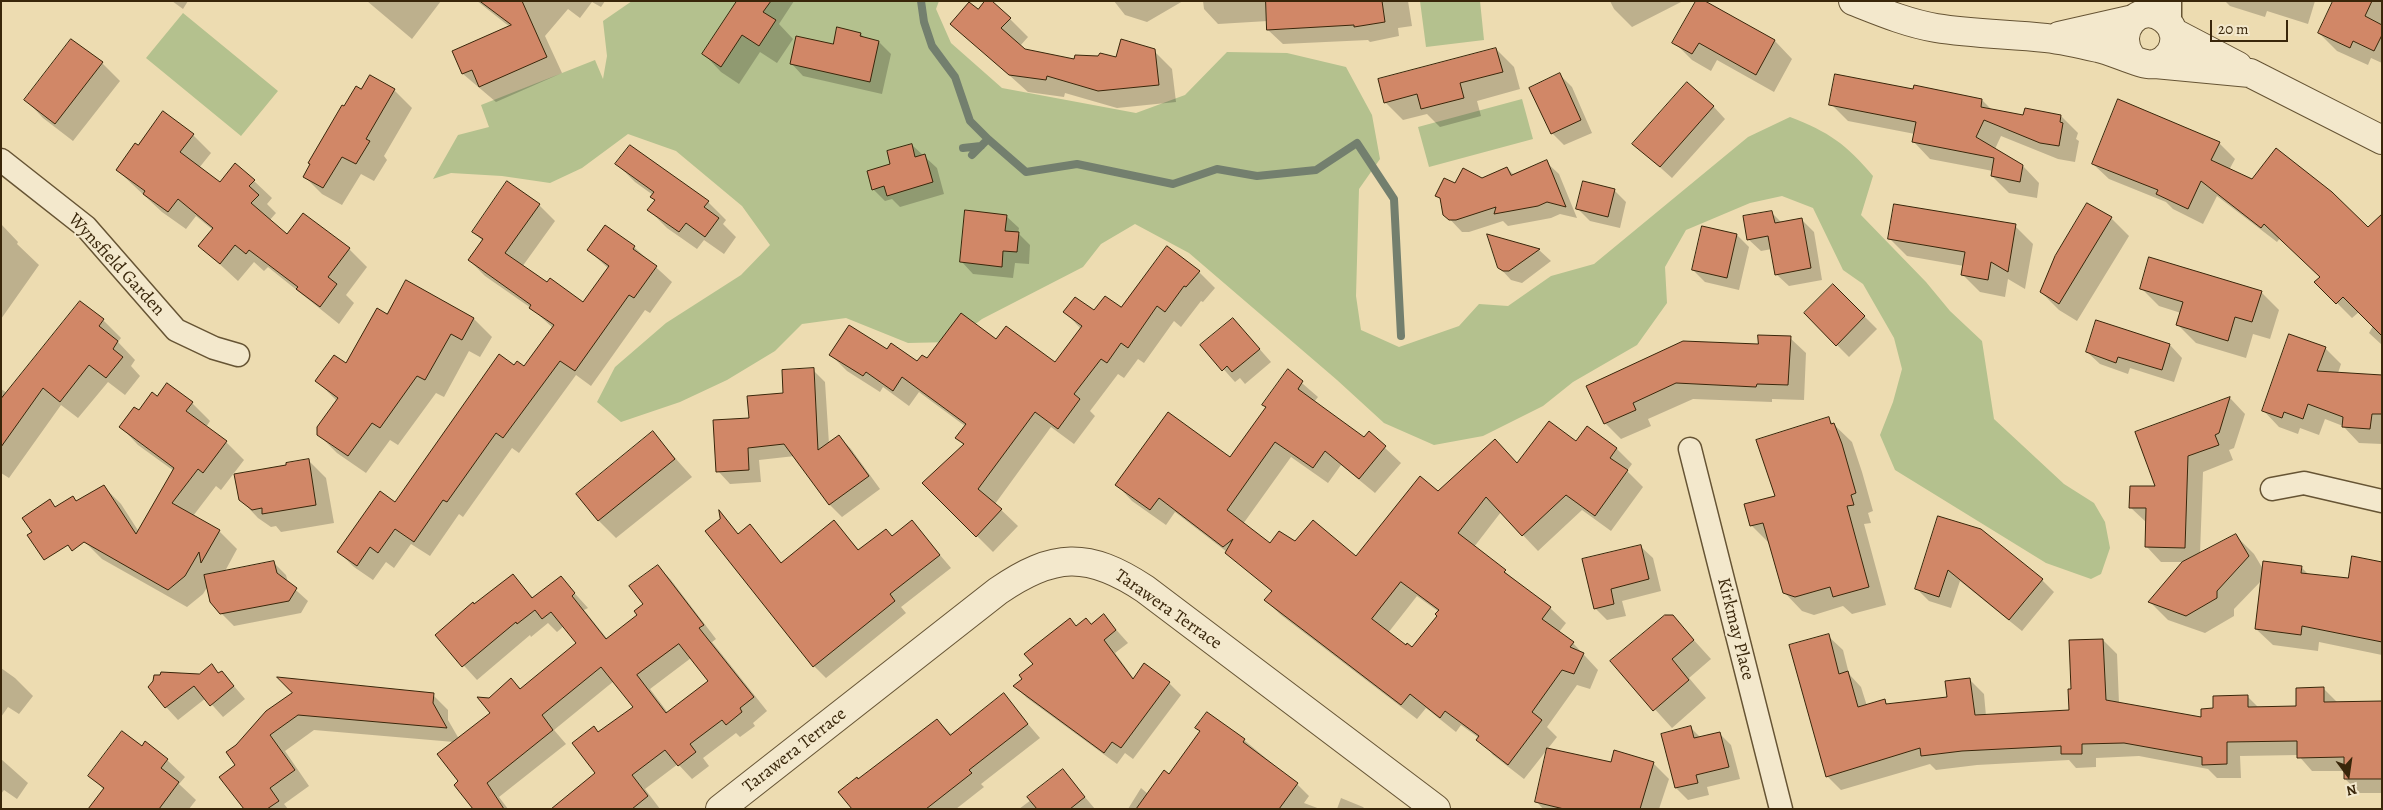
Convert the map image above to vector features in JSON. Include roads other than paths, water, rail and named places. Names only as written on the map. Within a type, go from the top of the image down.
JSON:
[{"type":"street","points":[[1854,1],[1895,18],[1935,28],[1975,34],[2047,38],[2105,49],[2143,60],[2251,73]]},
{"type":"street","points":[[2047,38],[2141,12],[2171,19],[2251,73],[2382,140]]},
{"type":"street","points":[[2141,12],[2128,26],[2124,42],[2143,60]]},
{"type":"street","points":[[2143,60],[2169,55],[2173,48],[2171,19]]},
{"type":"street","name":"Wynsfield Garden","points":[[1,160],[86,228],[176,330],[214,348],[238,355]]},
{"type":"street","name":"Kirkmay Place","points":[[1690,449],[1781,809]]},
{"type":"street","points":[[2272,489],[2304,483],[2382,501]]},
{"type":"street","name":"Tarawera Terrace","points":[[720,809],[998,592],[1034,570],[1069,561],[1089,562],[1126,576],[1436,809]]},
{"type":"waterway","points":[[921,1],[924,22],[932,46],[955,77],[970,121],[988,139]]},
{"type":"waterway","points":[[972,155],[988,139],[1026,172],[1077,164],[1173,184],[1217,169],[1257,176],[1316,170],[1357,143],[1394,199],[1401,336]]},
{"type":"waterway","points":[[963,148],[981,146]]}]
